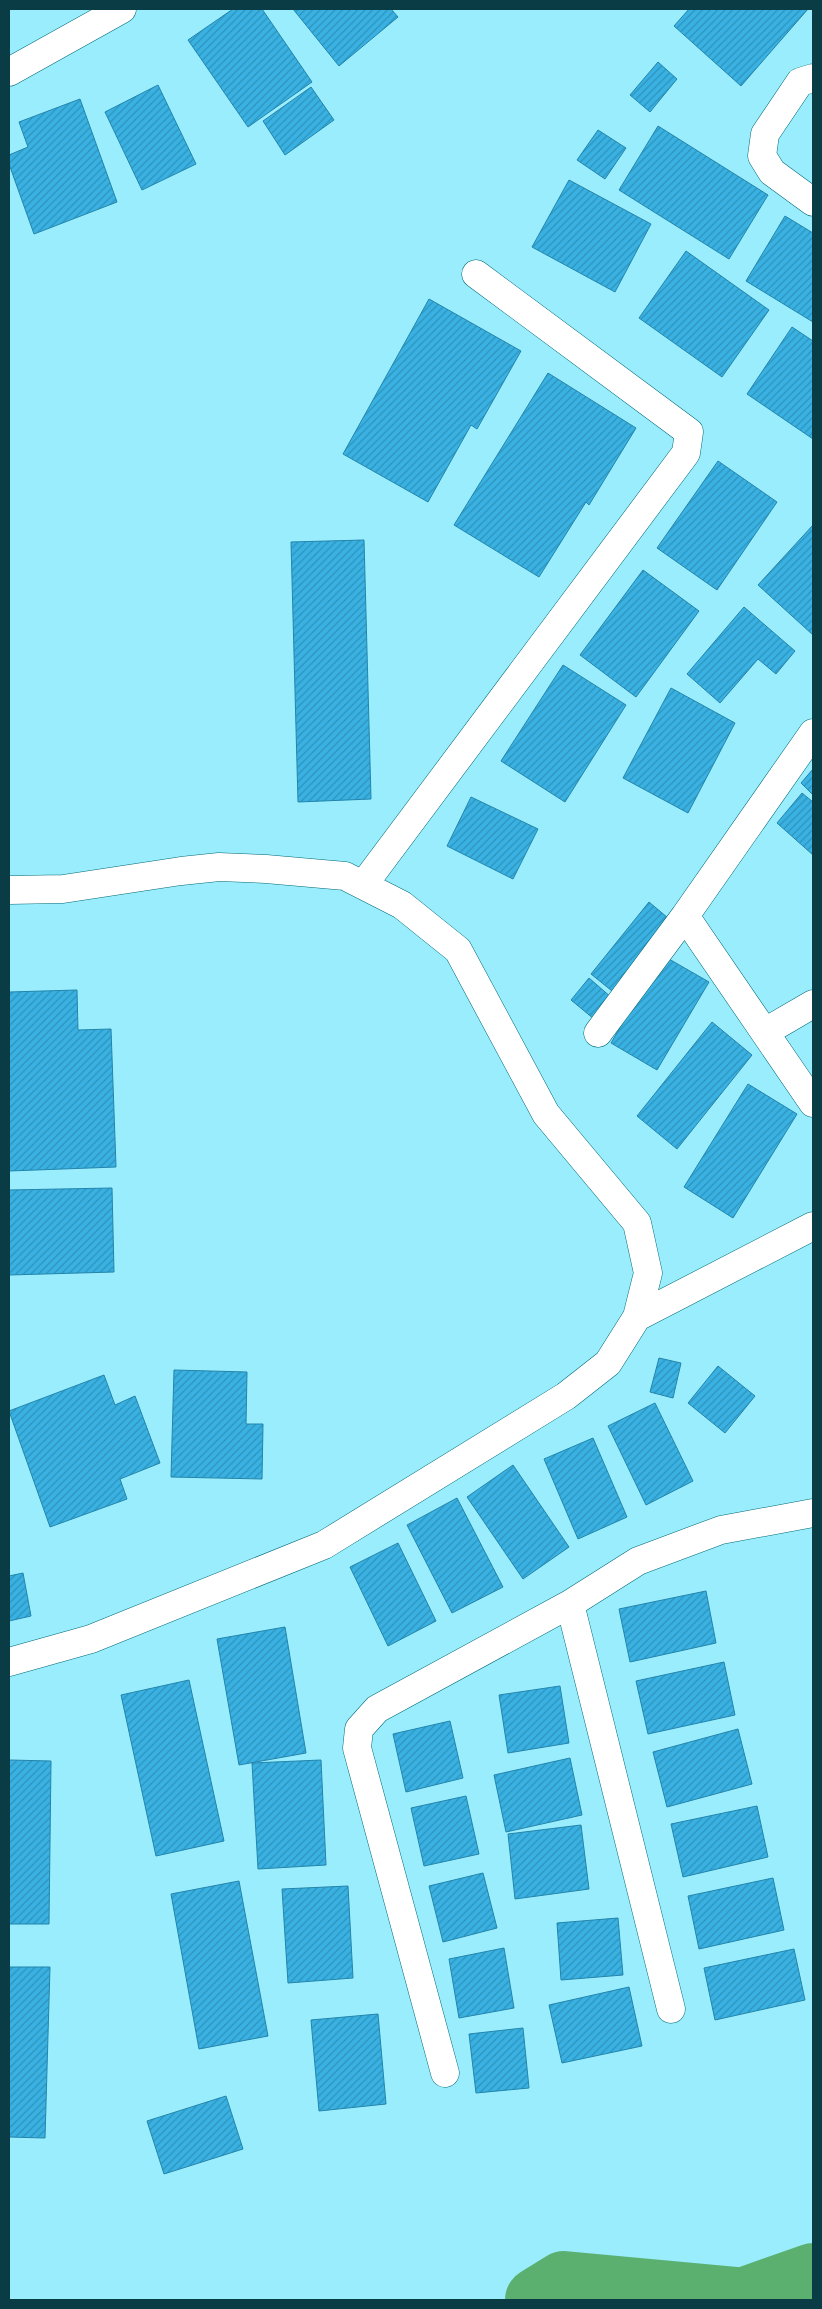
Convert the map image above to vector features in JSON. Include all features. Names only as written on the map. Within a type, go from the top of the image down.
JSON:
[{"type":"street","points":[[9,72],[122,9]]},
{"type":"street","points":[[813,78],[800,82],[765,134],[762,156],[772,172],[813,202]]},
{"type":"street","points":[[364,884],[686,453],[689,432],[476,274]]},
{"type":"street","points":[[598,1033],[685,916],[813,733]]},
{"type":"street","points":[[9,890],[63,889],[182,870],[218,867],[309,871],[345,876],[402,905],[458,950],[546,1114],[637,1223],[648,1274],[637,1317],[608,1364],[566,1396],[324,1545],[91,1639],[9,1662]]},
{"type":"street","points":[[685,916],[813,1102]]},
{"type":"street","points":[[765,1032],[813,1004]]},
{"type":"street","points":[[637,1317],[813,1226]]},
{"type":"street","points":[[446,2073],[356,1748],[359,1729],[377,1709],[570,1604],[638,1561],[721,1530],[813,1512]]},
{"type":"street","points":[[570,1604],[671,2009]]},
{"type":"building","points":[[233,9],[262,9],[312,82],[248,127],[188,40]]},
{"type":"building","points":[[293,9],[391,9],[398,17],[339,66]]},
{"type":"building","points":[[689,9],[808,9],[741,86],[674,26]]},
{"type":"building","points":[[658,62],[677,79],[650,112],[630,95]]},
{"type":"building","points":[[158,85],[196,164],[142,190],[105,112]]},
{"type":"building","points":[[311,87],[334,120],[285,155],[263,121]]},
{"type":"building","points":[[80,99],[117,202],[34,234],[9,164],[9,155],[28,147],[19,122]]},
{"type":"building","points":[[658,126],[768,195],[729,259],[619,190]]},
{"type":"building","points":[[598,130],[626,148],[605,179],[577,160]]},
{"type":"building","points":[[569,180],[651,224],[615,292],[532,247]]},
{"type":"building","points":[[785,216],[813,233],[813,322],[746,281]]},
{"type":"building","points":[[686,251],[769,310],[722,377],[639,318]]},
{"type":"building","points":[[429,299],[521,351],[477,429],[471,425],[428,502],[343,454]]},
{"type":"building","points":[[792,327],[813,341],[813,439],[747,394]]},
{"type":"building","points":[[548,373],[636,428],[589,505],[586,502],[539,577],[454,525]]},
{"type":"building","points":[[718,461],[777,502],[717,590],[657,548]]},
{"type":"building","points":[[813,525],[813,635],[758,585]]},
{"type":"building","points":[[364,540],[371,799],[298,802],[291,542]]},
{"type":"building","points":[[643,570],[699,611],[636,697],[580,655]]},
{"type":"building","points":[[744,607],[795,651],[776,674],[758,659],[720,703],[687,674]]},
{"type":"building","points":[[563,665],[626,705],[565,802],[501,761]]},
{"type":"building","points":[[671,688],[735,723],[688,813],[623,778]]},
{"type":"building","points":[[813,769],[813,795],[801,783]]},
{"type":"building","points":[[802,793],[813,802],[813,855],[777,823]]},
{"type":"building","points":[[471,797],[538,829],[513,879],[447,846]]},
{"type":"building","points":[[649,902],[674,923],[617,995],[591,974]]},
{"type":"building","points":[[662,955],[709,982],[657,1070],[611,1043]]},
{"type":"building","points":[[589,978],[612,998],[594,1019],[571,1000]]},
{"type":"building","points":[[77,990],[78,1030],[111,1029],[116,1167],[9,1171],[9,992]]},
{"type":"building","points":[[712,1022],[752,1055],[677,1149],[637,1116]]},
{"type":"building","points":[[748,1084],[797,1114],[733,1218],[684,1187]]},
{"type":"building","points":[[112,1188],[114,1272],[9,1275],[9,1190]]},
{"type":"building","points":[[659,1358],[681,1363],[673,1398],[650,1392]]},
{"type":"building","points":[[718,1366],[755,1396],[725,1433],[688,1403]]},
{"type":"building","points":[[174,1370],[247,1372],[246,1424],[263,1424],[262,1479],[171,1477]]},
{"type":"building","points":[[104,1375],[115,1405],[135,1396],[160,1463],[120,1479],[127,1499],[50,1527],[9,1411]]},
{"type":"building","points":[[655,1403],[693,1481],[646,1505],[608,1426]]},
{"type":"building","points":[[593,1438],[627,1517],[578,1539],[544,1459]]},
{"type":"building","points":[[513,1465],[569,1547],[523,1579],[467,1497]]},
{"type":"building","points":[[457,1498],[503,1587],[452,1613],[407,1525]]},
{"type":"building","points":[[398,1543],[436,1621],[388,1646],[350,1567]]},
{"type":"building","points":[[23,1573],[31,1616],[9,1621],[9,1576]]},
{"type":"building","points":[[706,1591],[716,1643],[630,1662],[619,1609]]},
{"type":"building","points":[[285,1627],[306,1753],[239,1765],[217,1639]]},
{"type":"building","points":[[724,1662],[735,1715],[648,1734],[636,1681]]},
{"type":"building","points":[[189,1680],[224,1841],[156,1856],[121,1695]]},
{"type":"building","points":[[560,1686],[569,1743],[508,1753],[499,1695]]},
{"type":"building","points":[[450,1721],[463,1778],[406,1792],[393,1734]]},
{"type":"building","points":[[738,1729],[752,1784],[667,1807],[653,1752]]},
{"type":"building","points":[[570,1758],[582,1815],[506,1832],[494,1775]]},
{"type":"building","points":[[9,1760],[51,1761],[49,1924],[9,1924]]},
{"type":"building","points":[[321,1760],[326,1865],[258,1869],[252,1763]]},
{"type":"building","points":[[466,1796],[479,1854],[424,1866],[411,1808]]},
{"type":"building","points":[[757,1806],[768,1857],[683,1877],[671,1824]]},
{"type":"building","points":[[581,1825],[589,1889],[515,1899],[508,1834]]},
{"type":"building","points":[[483,1873],[497,1928],[443,1942],[429,1886]]},
{"type":"building","points":[[773,1878],[784,1930],[699,1949],[688,1896]]},
{"type":"building","points":[[239,1881],[268,2036],[199,2049],[171,1894]]},
{"type":"building","points":[[348,1886],[353,1978],[288,1983],[282,1889]]},
{"type":"building","points":[[618,1918],[623,1975],[561,1980],[557,1923]]},
{"type":"building","points":[[504,1948],[514,2008],[459,2018],[449,1959]]},
{"type":"building","points":[[794,1949],[805,2000],[715,2020],[704,1968]]},
{"type":"building","points":[[9,1967],[50,1967],[45,2138],[9,2137]]},
{"type":"building","points":[[629,1987],[642,2046],[562,2063],[549,2005]]},
{"type":"building","points":[[378,2014],[386,2104],[319,2111],[311,2020]]},
{"type":"building","points":[[523,2028],[529,2088],[476,2093],[469,2034]]},
{"type":"building","points":[[226,2096],[243,2149],[164,2174],[147,2121]]},
{"type":"waterway","points":[[745,2300],[813,2276]]},
{"type":"waterway","points":[[538,2300],[564,2284],[737,2300]]}]
